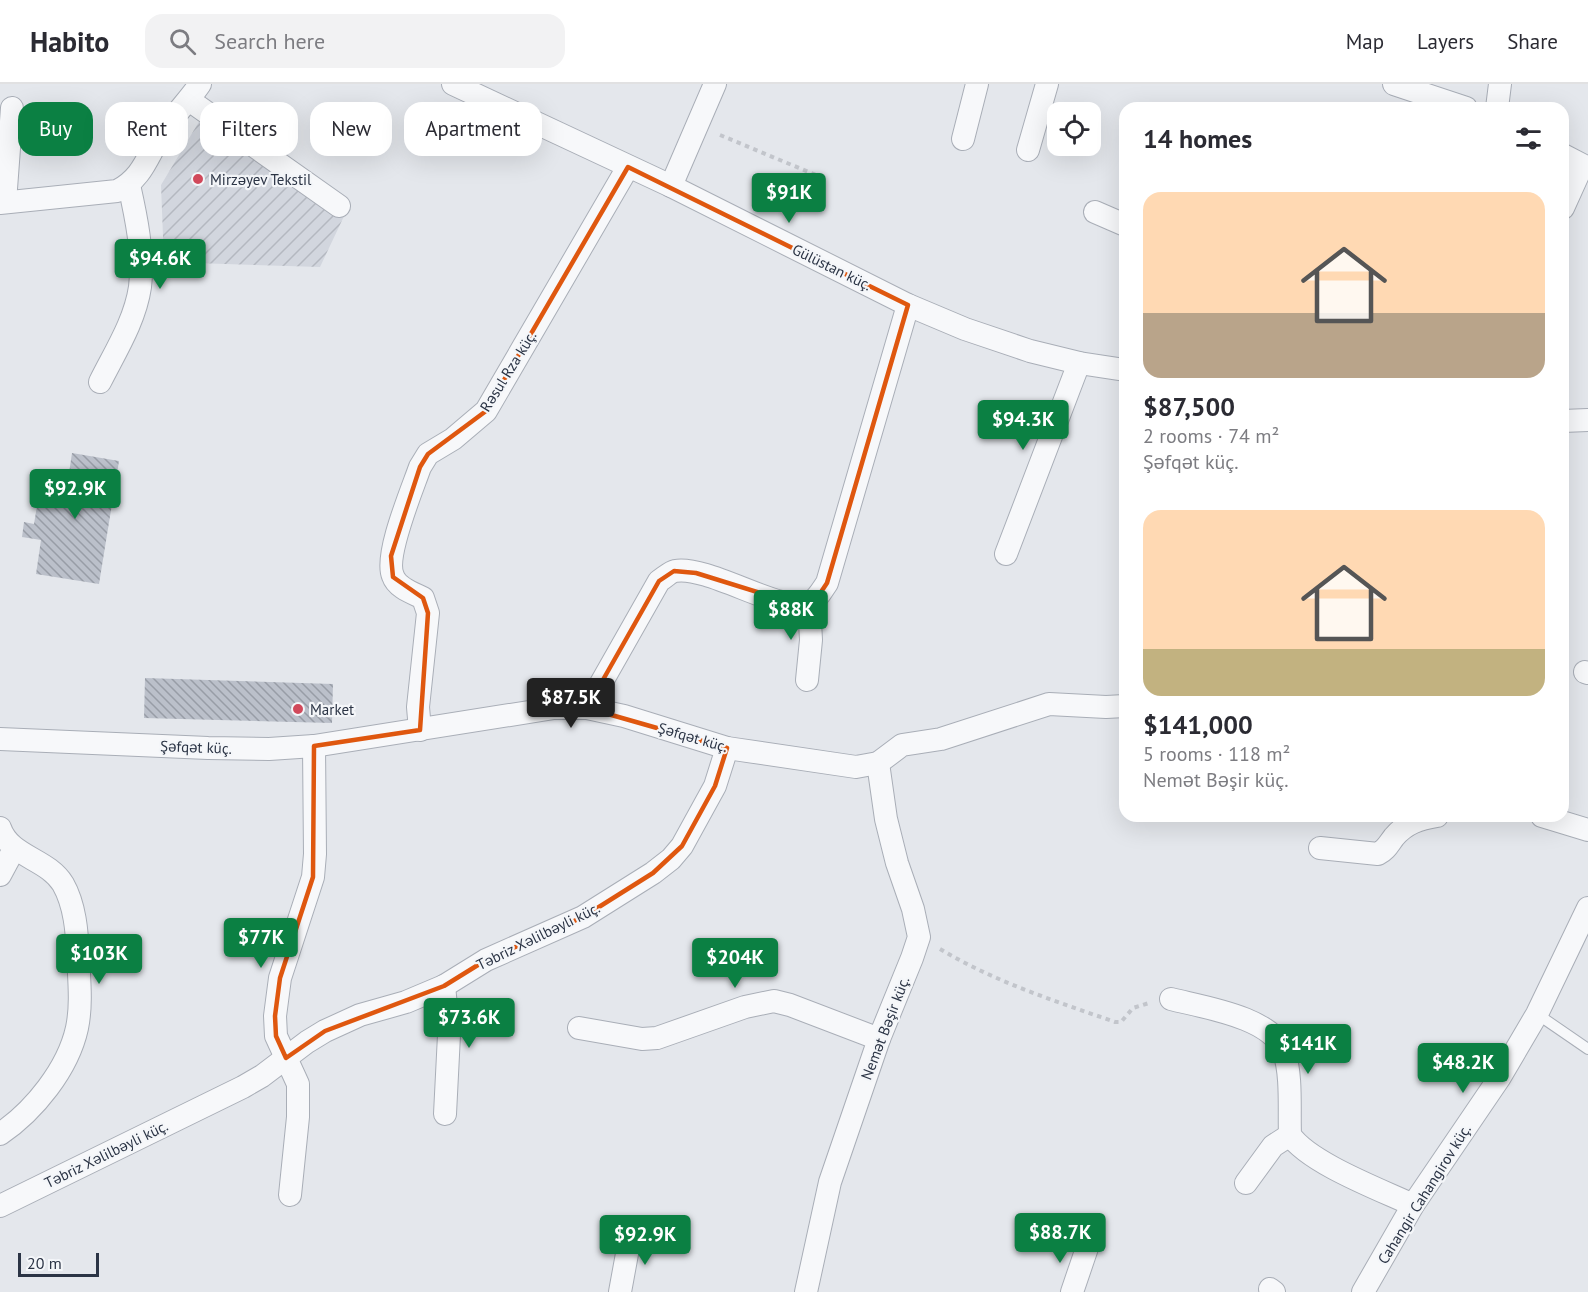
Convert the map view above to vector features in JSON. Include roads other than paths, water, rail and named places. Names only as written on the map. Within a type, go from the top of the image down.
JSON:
[{"type":"street","name":"Gülüstan küç.","points":[[453,84],[671,186],[908,305],[964,329],[1008,344],[1079,363],[1119,369]]},
{"type":"street","points":[[671,186],[716,84]]},
{"type":"street","points":[[963,139],[977,84]]},
{"type":"street","points":[[1028,150],[1047,84]]},
{"type":"street","points":[[1394,84],[1448,102]]},
{"type":"street","points":[[1498,102],[1500,84]]},
{"type":"street","points":[[12,108],[3,203],[117,190],[129,184],[142,170],[160,135],[194,92],[339,206]]},
{"type":"street","points":[[1569,190],[1578,163]]},
{"type":"street","name":"Rəsul Rza küç.","points":[[420,730],[418,707],[428,613],[423,598],[402,587],[393,577],[391,556],[420,467],[428,454],[453,439],[486,411],[628,167]]},
{"type":"street","points":[[99,382],[129,323],[140,287],[137,223],[129,184]]},
{"type":"street","points":[[1095,212],[1119,222]]},
{"type":"street","points":[[587,708],[659,580],[674,571],[696,573],[789,604],[809,604],[819,595],[827,583],[908,305]]},
{"type":"street","points":[[1006,554],[1079,363]]},
{"type":"street","points":[[1569,421],[1588,420]]},
{"type":"street","points":[[807,680],[811,640],[809,604]]},
{"type":"street","points":[[878,763],[902,745],[950,736],[1049,704],[1119,706]]},
{"type":"street","name":"Şəfqət küç.","points":[[0,739],[270,749],[315,746],[554,708],[587,708],[624,716],[727,748],[856,767],[878,763]]},
{"type":"street","points":[[290,1195],[298,1117],[298,1084],[276,1036],[275,1016],[280,978],[313,877],[315,746]]},
{"type":"street","name":"Təbriz Xəlilbəyli küç.","points":[[1,1201],[243,1087],[262,1076],[307,1042],[334,1027],[360,1015],[406,1002],[444,986],[486,960],[583,917],[671,859],[682,846],[715,786],[727,748]]},
{"type":"street","name":"Nemət Bəşir küç.","points":[[806,1292],[830,1182],[879,1039],[919,937],[889,830],[878,763]]},
{"type":"street","points":[[1320,848],[1378,854],[1385,850],[1395,835],[1411,822]]},
{"type":"street","points":[[1562,822],[1588,830]]},
{"type":"street","points":[[0,828],[3,837],[14,849],[54,872],[64,886],[72,908],[77,941],[80,1001],[77,1029],[66,1058],[54,1078],[39,1098],[13,1125],[0,1134]]},
{"type":"street","points":[[0,875],[14,849]]},
{"type":"street","name":"Cahangir Cahangirov küç.","points":[[1363,1292],[1413,1205],[1500,1077],[1537,1014],[1588,908]]},
{"type":"street","points":[[444,986],[449,1035],[445,1114]]},
{"type":"street","points":[[1171,999],[1250,1021],[1277,1038],[1286,1061],[1290,1135],[1296,1144],[1314,1158],[1413,1205]]},
{"type":"street","points":[[579,1028],[642,1039],[657,1038],[745,1007],[774,1001],[879,1039]]},
{"type":"street","points":[[1246,1183],[1273,1146],[1290,1135]]},
{"type":"street","points":[[620,1292],[631,1232]]},
{"type":"street","points":[[1072,1292],[1087,1248]]},
{"type":"lane","points":[[1537,1014],[1588,1049]]},
{"type":"place","name":"Mirzəyev Tekstil","points":[[198,179]]},
{"type":"place","name":"Market","points":[[298,709]]}]
